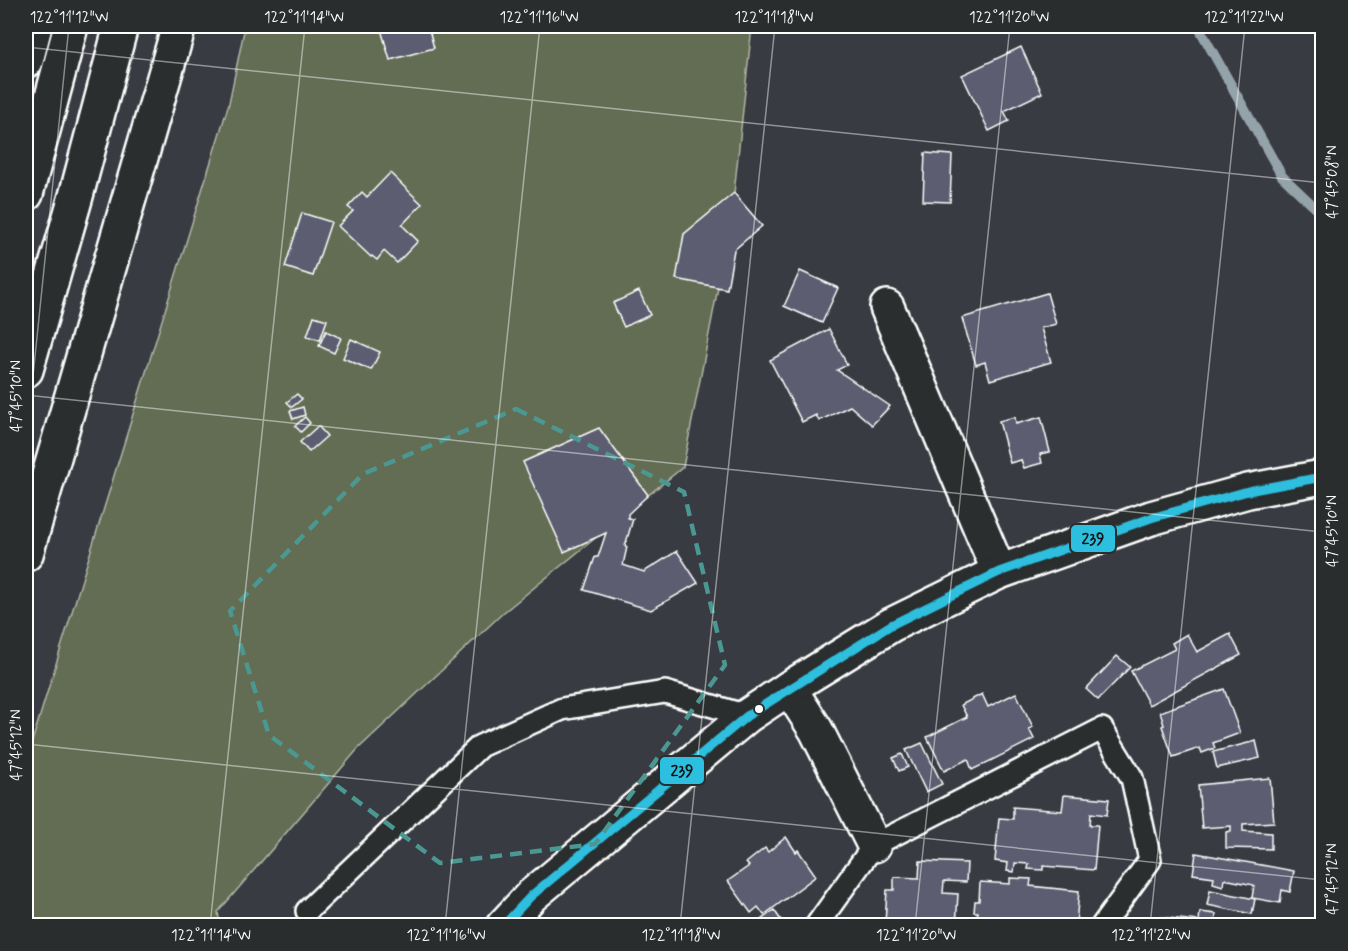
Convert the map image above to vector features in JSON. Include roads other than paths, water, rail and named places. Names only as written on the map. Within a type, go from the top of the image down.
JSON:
[{"type":"main road","points":[[26,61],[35,26]]},
{"type":"main road","points":[[26,194],[71,26]]},
{"type":"main road","points":[[26,370],[76,196],[121,26]]},
{"type":"main road","points":[[26,554],[179,26]]},
{"type":"main road","points":[[886,307],[999,572]]},
{"type":"main road","points":[[502,926],[531,896],[747,716],[891,625],[999,572],[1151,518],[1248,491],[1323,477]]},
{"type":"main road","points":[[789,688],[816,730],[874,845]]},
{"type":"lane","points":[[307,910],[480,746],[562,709],[665,692],[747,716]]},
{"type":"lane","points":[[816,926],[874,845],[1102,729],[1132,778],[1150,860],[1102,926]]},
{"type":"waterway","points":[[1198,26],[1282,176],[1322,214]]}]
